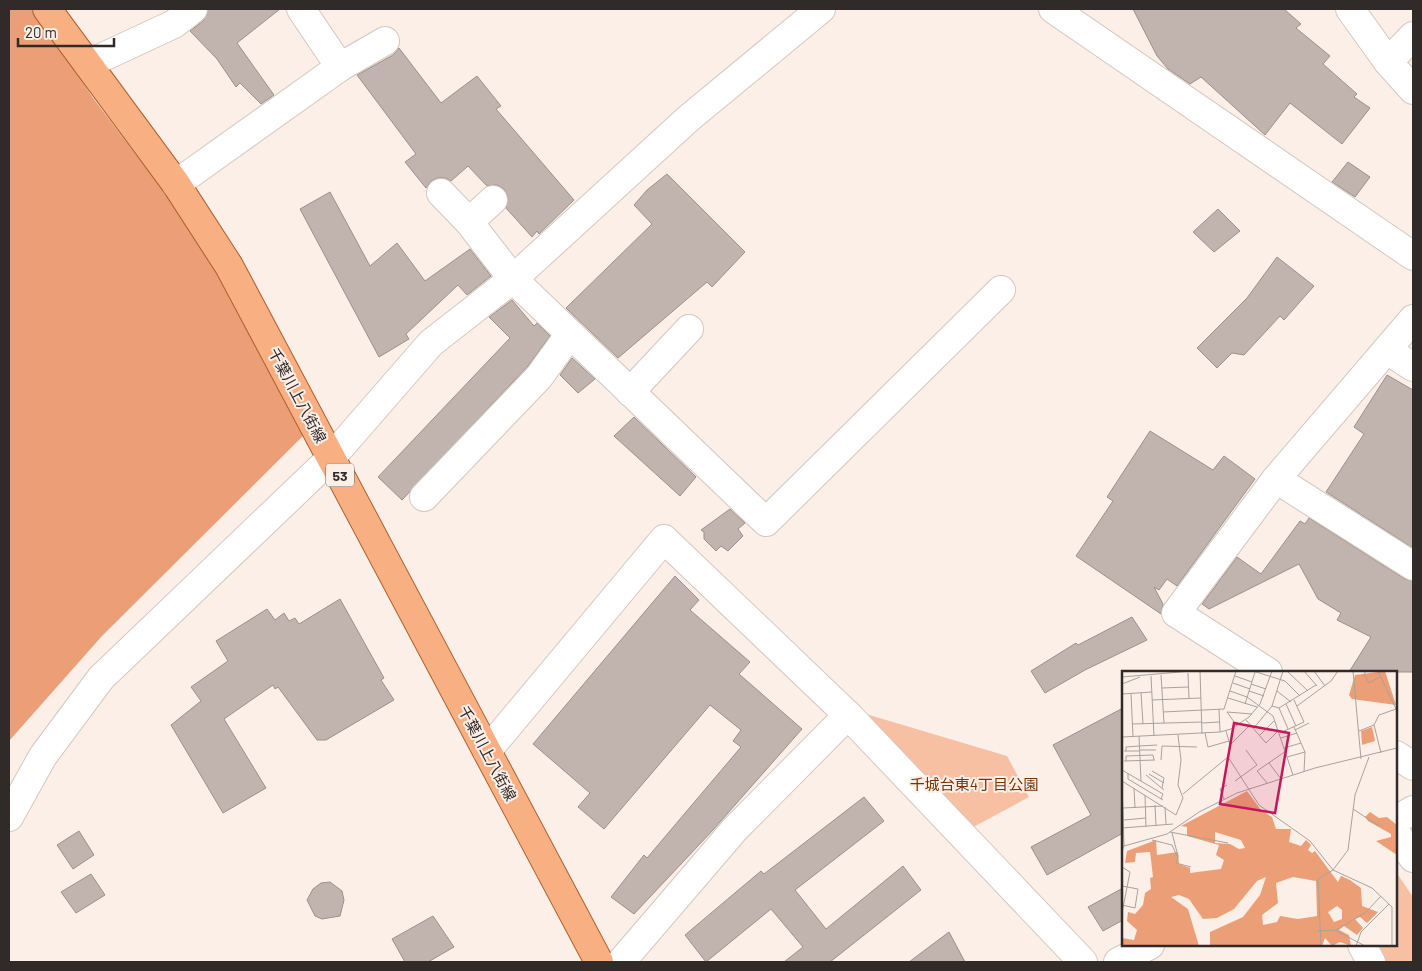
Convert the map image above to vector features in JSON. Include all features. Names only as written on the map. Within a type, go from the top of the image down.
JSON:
[{"type":"main road","name":"千葉川上八街線","points":[[47,9],[176,184],[229,266],[599,962]]},
{"type":"street","points":[[88,64],[174,24],[193,9]]},
{"type":"street","points":[[301,9],[340,67]]},
{"type":"street","points":[[9,817],[44,756],[101,678],[332,458],[431,343],[513,279],[689,118],[821,9]]},
{"type":"street","points":[[1053,9],[1413,256]]},
{"type":"street","points":[[1350,9],[1388,62],[1413,90]]},
{"type":"street","points":[[1388,62],[1413,36]]},
{"type":"street","points":[[176,184],[340,67],[385,41]]},
{"type":"street","points":[[441,193],[469,222],[513,279],[766,522],[1001,290]]},
{"type":"street","points":[[469,222],[493,200]]},
{"type":"street","points":[[1266,671],[1176,613],[1276,479],[1413,319]]},
{"type":"street","points":[[630,392],[688,329]]},
{"type":"street","points":[[424,497],[539,377],[570,334]]},
{"type":"street","points":[[1387,350],[1413,367]]},
{"type":"street","points":[[1276,479],[1413,566]]},
{"type":"street","points":[[488,751],[664,539],[848,715],[1083,962]]},
{"type":"street","points":[[621,962],[735,829],[848,715]]},
{"type":"street","points":[[1397,756],[1413,766]]},
{"type":"street","points":[[1397,819],[1413,810]]},
{"type":"street","points":[[1397,834],[1413,858]]},
{"type":"street","points":[[1118,962],[1148,946]]},
{"type":"street","points":[[1157,946],[1165,962]]},
{"type":"street","points":[[1363,946],[1371,962]]},
{"type":"green space","name":"千城台東4丁目公園","points":[[856,711],[1007,756],[1029,797],[968,830]]},
{"type":"green space","points":[[1397,873],[1413,897],[1413,962],[1379,962],[1371,946],[1397,946]]},
{"type":"shaded area","points":[[9,9],[34,9],[93,98],[201,241],[305,434],[102,636],[9,741]]},
{"type":"building","points":[[208,9],[280,9],[237,43],[274,95],[261,104],[240,83],[236,87],[217,59],[190,31],[203,21]]},
{"type":"building","points":[[1133,9],[1284,9],[1301,24],[1296,28],[1330,56],[1323,64],[1357,94],[1354,97],[1370,108],[1342,144],[1290,103],[1265,135],[1201,77],[1190,84],[1168,69],[1157,56]]},
{"type":"building","points":[[399,48],[441,103],[477,76],[501,106],[496,109],[574,200],[539,234],[537,231],[532,237],[506,208],[508,197],[504,189],[497,185],[487,186],[468,166],[451,181],[445,178],[437,178],[431,181],[426,188],[405,162],[416,154],[357,75],[393,55]]},
{"type":"building","points":[[1348,162],[1370,177],[1355,197],[1332,182]]},
{"type":"building","points":[[667,174],[745,252],[712,287],[707,282],[618,358],[566,308],[652,224],[634,205],[647,190]]},
{"type":"building","points":[[330,192],[370,266],[397,243],[425,281],[470,249],[491,276],[467,295],[458,285],[406,334],[409,339],[379,357],[300,209]]},
{"type":"building","points":[[1218,209],[1240,231],[1214,252],[1193,232]]},
{"type":"building","points":[[1277,257],[1314,286],[1284,320],[1280,316],[1244,355],[1232,353],[1217,368],[1197,348],[1247,298]]},
{"type":"building","points":[[512,300],[534,326],[537,323],[550,336],[528,366],[402,500],[378,477],[510,338],[489,317]]},
{"type":"building","points":[[572,358],[595,379],[578,393],[560,375]]},
{"type":"building","points":[[1387,375],[1413,390],[1413,548],[1326,492],[1364,434],[1354,427]]},
{"type":"building","points":[[634,417],[696,477],[680,496],[614,436]]},
{"type":"building","points":[[1150,431],[1213,470],[1224,456],[1255,479],[1177,586],[1167,579],[1159,590],[1154,587],[1163,604],[1161,614],[1076,556],[1113,501],[1107,497]]},
{"type":"building","points":[[730,509],[745,523],[738,529],[743,536],[728,551],[721,546],[716,551],[704,539],[704,532],[701,530]]},
{"type":"building","points":[[1309,518],[1405,579],[1413,581],[1413,672],[1350,671],[1371,637],[1337,620],[1341,613],[1318,599],[1299,564],[1209,609],[1202,604],[1237,557],[1261,574],[1300,521],[1305,524]]},
{"type":"building","points":[[675,576],[699,600],[690,610],[750,662],[739,674],[802,729],[713,830],[634,914],[611,897],[644,855],[647,858],[741,747],[733,741],[741,730],[710,705],[604,829],[578,807],[590,793],[533,744]]},
{"type":"building","points":[[340,599],[384,678],[381,680],[394,700],[326,740],[317,740],[278,687],[275,689],[273,685],[224,719],[266,788],[223,813],[171,725],[201,701],[191,687],[228,661],[216,641],[267,609],[275,620],[284,613],[289,621],[295,618],[299,624]]},
{"type":"building","points":[[1132,617],[1147,640],[1085,670],[1045,693],[1031,671],[1076,643],[1078,645]]},
{"type":"building","points":[[1122,709],[1122,834],[1047,875],[1031,847],[1091,815],[1053,745]]},
{"type":"building","points":[[864,797],[884,821],[795,890],[826,929],[903,866],[921,890],[830,962],[784,962],[803,947],[771,909],[706,962],[685,935],[761,871],[764,874]]},
{"type":"building","points":[[79,831],[94,855],[73,869],[57,845]]},
{"type":"building","points":[[91,874],[105,895],[76,913],[61,892]]},
{"type":"building","points":[[330,882],[342,891],[344,900],[340,916],[322,919],[315,916],[307,900],[313,889],[321,883]]},
{"type":"building","points":[[1122,889],[1122,921],[1103,931],[1088,907]]},
{"type":"building","points":[[433,916],[454,947],[428,962],[405,962],[392,939]]},
{"type":"building","points":[[949,932],[965,962],[909,962]]}]
